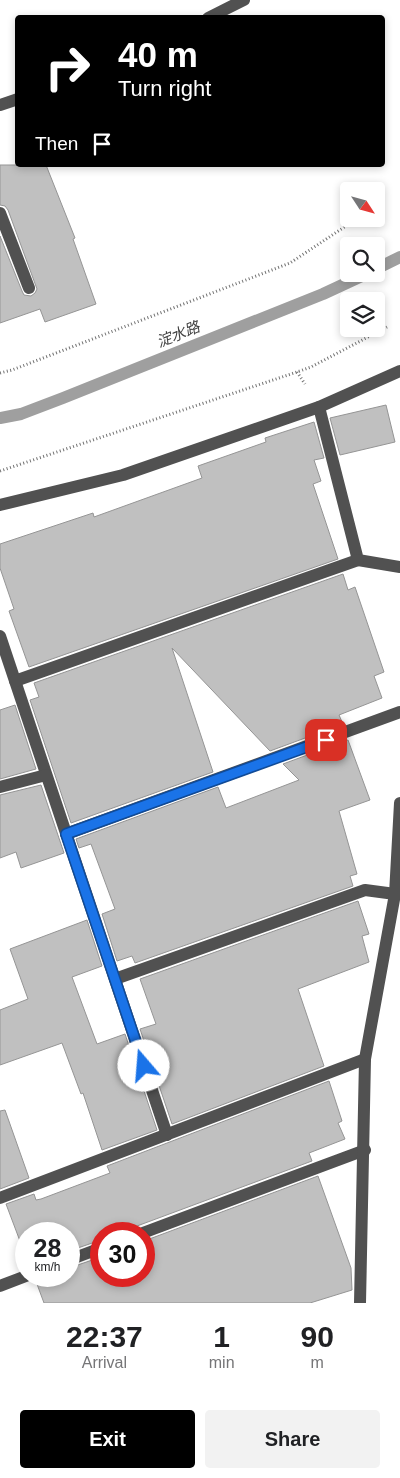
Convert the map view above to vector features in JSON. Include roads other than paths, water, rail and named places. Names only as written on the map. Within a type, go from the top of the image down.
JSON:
[{"type":"street","points":[[214,15],[244,0]]},
{"type":"street","points":[[0,105],[15,100]]},
{"type":"street","points":[[0,213],[29,288]]},
{"type":"street","points":[[0,505],[122,475],[318,407],[400,371]]},
{"type":"street","points":[[318,407],[358,560]]},
{"type":"street","points":[[15,681],[358,560],[400,567]]},
{"type":"street","points":[[0,636],[167,1135]]},
{"type":"street","points":[[66,834],[400,712]]},
{"type":"street","points":[[0,787],[46,774]]},
{"type":"street","points":[[360,1303],[365,1150],[365,1059],[395,894],[400,803]]},
{"type":"street","points":[[115,979],[365,890],[395,894]]},
{"type":"street","points":[[0,1198],[365,1059]]},
{"type":"street","points":[[155,1228],[365,1150]]},
{"type":"street","points":[[0,1286],[15,1280]]},
{"type":"waterway","name":"淀水路","points":[[385,264],[400,257]]},
{"type":"waterway","name":"淀水路","points":[[0,418],[21,414],[63,398],[349,282]]}]
